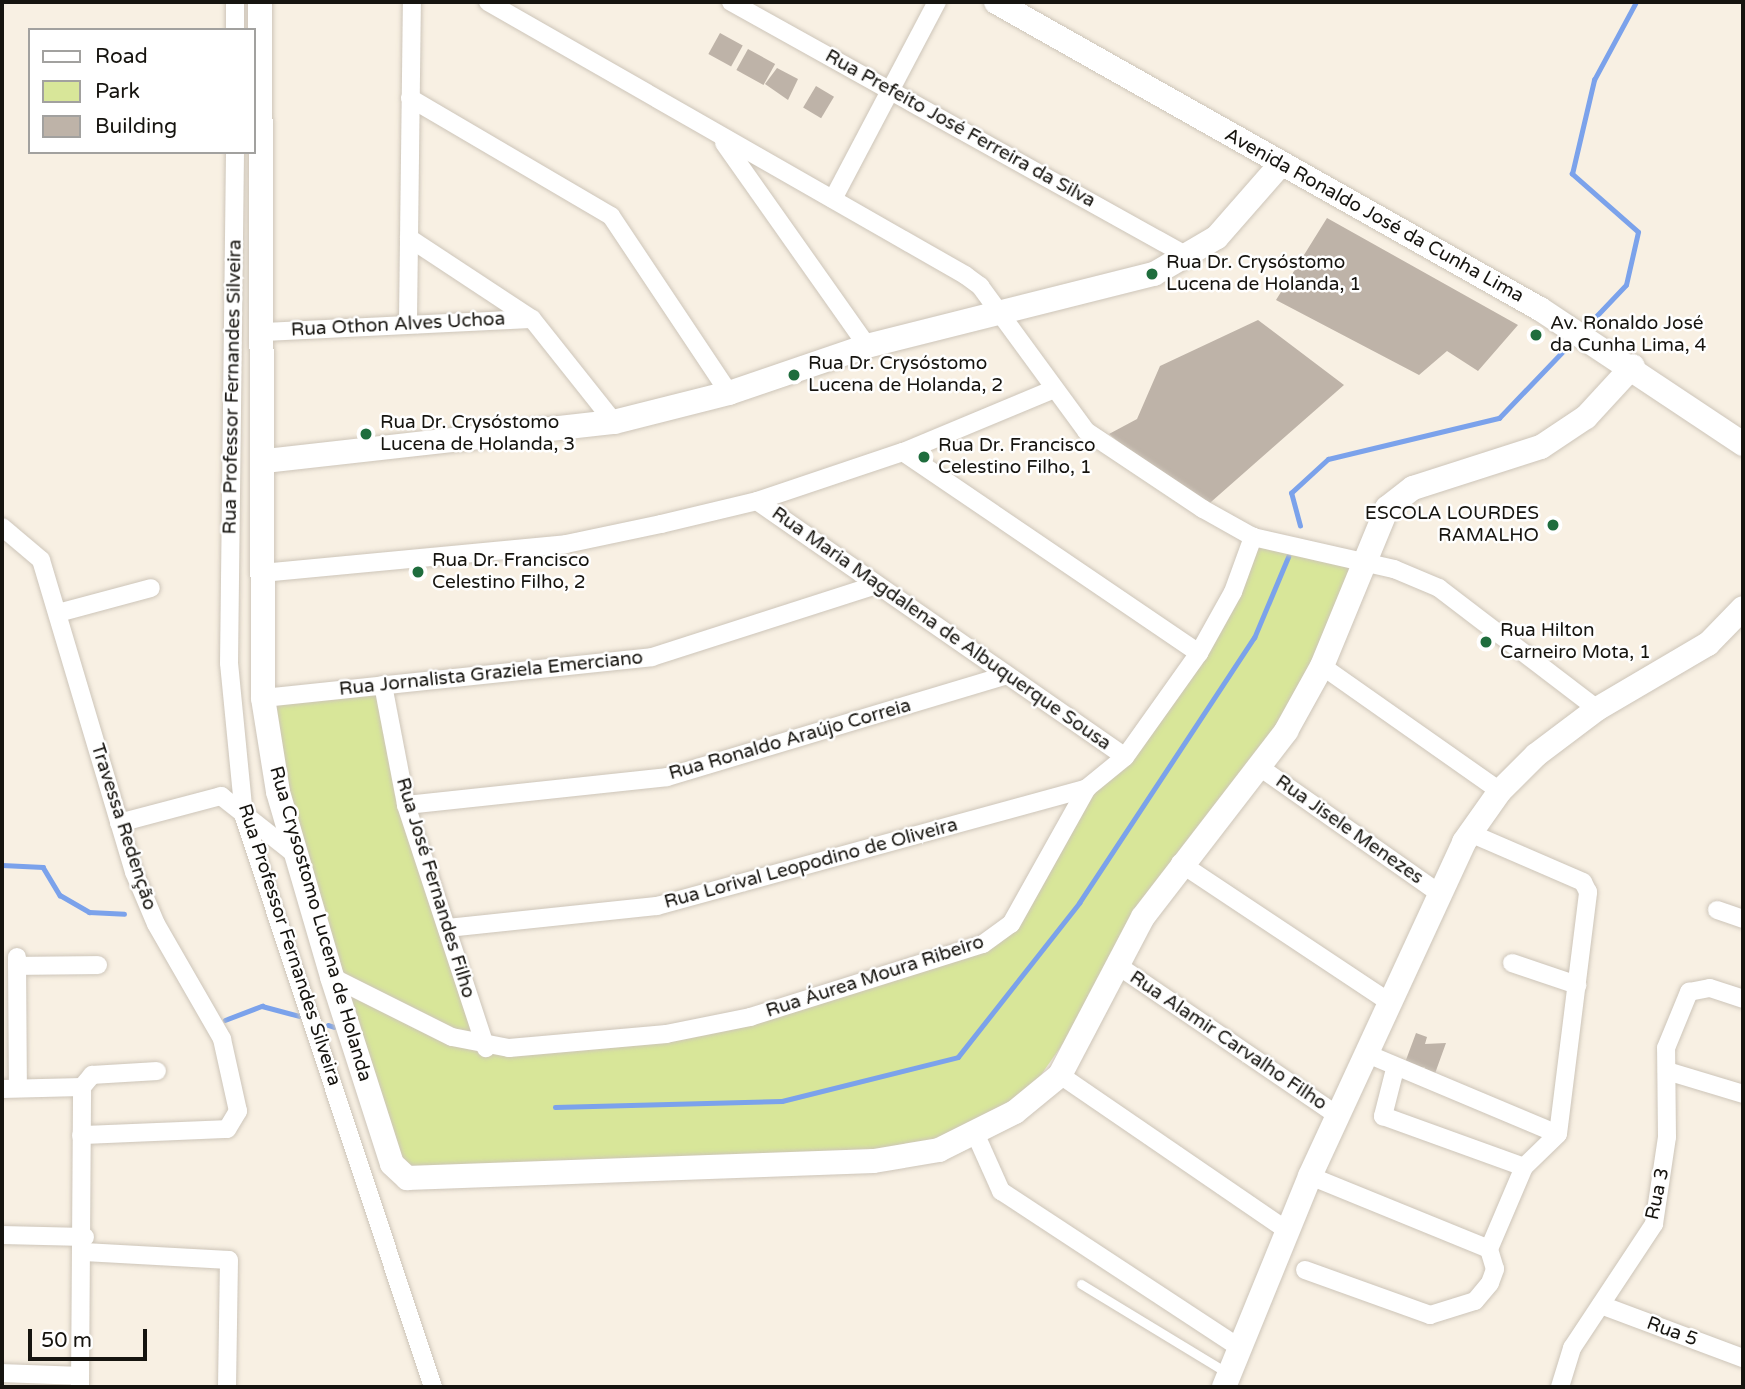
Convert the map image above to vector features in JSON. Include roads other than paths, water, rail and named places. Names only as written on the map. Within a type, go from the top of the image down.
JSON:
[{"type":"street","points":[[235,2],[235,28]]},
{"type":"street","name":"Rua Crysostomo Lucena de Holanda","points":[[260,2],[265,461],[263,698],[296,855],[332,978],[398,1172],[417,1180],[874,1161],[922,1155],[975,1133]]},
{"type":"street","points":[[408,321],[412,2]]},
{"type":"street","points":[[488,2],[722,140],[833,199],[965,275],[1000,312],[1052,390],[1098,440],[1253,537],[1365,562],[1438,588],[1597,709]]},
{"type":"street","name":"Rua Prefeito José Ferreira da Silva","points":[[731,2],[1189,257]]},
{"type":"street","points":[[833,199],[937,2]]},
{"type":"street","name":"Avenida Ronaldo José da Cunha Lima","points":[[996,2],[1539,309],[1633,366],[1743,444]]},
{"type":"street","points":[[411,98],[611,216],[729,393]]},
{"type":"street","points":[[722,140],[867,346]]},
{"type":"street","name":"Rua Professor Fernandes Silveira","points":[[235,154],[229,663],[244,817],[433,1387]]},
{"type":"street","points":[[265,461],[614,422],[729,393],[867,346],[1154,274],[1189,257],[1226,228],[1281,164]]},
{"type":"street","points":[[409,238],[532,319],[614,422]]},
{"type":"street","name":"Rua Othon Alves Uchoa","points":[[263,332],[408,321],[532,319]]},
{"type":"street","points":[[1240,1348],[1001,1191],[975,1133],[1015,1112],[1060,1075],[1180,863],[1258,766],[1322,666],[1387,508],[1399,496],[1541,447],[1586,417],[1633,366]]},
{"type":"street","points":[[262,573],[566,544],[757,501],[903,452],[1052,390]]},
{"type":"street","points":[[903,452],[1199,653]]},
{"type":"street","name":"Rua Maria Magdalena de Albuquerque Sousa","points":[[757,501],[1004,676],[1125,757]]},
{"type":"street","name":"Travessa Redenção","points":[[2,527],[41,561],[119,823],[156,924],[222,1039],[238,1111],[227,1129],[81,1135]]},
{"type":"street","name":"Rua Áurea Moura Ribeiro","points":[[332,978],[486,1048],[666,1034],[750,1017],[983,944],[1011,924],[1087,788],[1125,757],[1199,653],[1233,592],[1253,537]]},
{"type":"street","name":"Rua Jornalista Graziela Emerciano","points":[[263,698],[652,657],[876,585]]},
{"type":"street","points":[[58,613],[151,588]]},
{"type":"street","points":[[1226,1381],[1286,1230],[1337,1115],[1470,833],[1500,791],[1597,709],[1708,645],[1743,608]]},
{"type":"street","points":[[1322,666],[1500,791]]},
{"type":"street","name":"Rua Ronaldo Araújo Correia","points":[[406,805],[667,777],[1004,676]]},
{"type":"street","name":"Rua José Fernandes Filho","points":[[383,685],[406,805],[486,1048]]},
{"type":"street","name":"Rua Jisele Menezes","points":[[1258,766],[1440,894]]},
{"type":"street","name":"Rua Lorival Leopodino de Oliveira","points":[[447,928],[657,906],[1087,788]]},
{"type":"street","points":[[119,823],[221,796],[244,817],[296,855]]},
{"type":"street","points":[[1305,1269],[1443,1315],[1484,1292],[1494,1269],[1489,1249],[1524,1167],[1558,1134],[1587,886],[1470,833]]},
{"type":"street","points":[[1180,863],[1389,1002]]},
{"type":"street","points":[[1717,910],[1743,919]]},
{"type":"street","points":[[82,1087],[10,1088],[17,962],[98,965]]},
{"type":"street","points":[[1512,963],[1577,985]]},
{"type":"street","name":"Rua Alamir Carvalho Filho","points":[[1120,967],[1337,1115]]},
{"type":"street","name":"Rua 3","points":[[1560,1387],[1572,1348],[1654,1224],[1666,1158],[1669,1037],[1689,992],[1699,986],[1743,999]]},
{"type":"street","points":[[1365,1054],[1395,1069],[1558,1134]]},
{"type":"street","points":[[1395,1069],[1383,1116],[1524,1167]]},
{"type":"street","points":[[2,1373],[80,1382],[84,1245],[82,1087],[92,1075],[157,1071]]},
{"type":"street","points":[[1667,1071],[1743,1094]]},
{"type":"street","points":[[1060,1075],[1286,1230]]},
{"type":"street","points":[[1310,1176],[1489,1249]]},
{"type":"street","points":[[2,1235],[229,1260],[227,1387]]},
{"type":"street","name":"Rua 5","points":[[1601,1305],[1743,1358]]},
{"type":"lane","points":[[1081,1284],[1226,1381]]},
{"type":"waterway","points":[[1585,328],[1626,285],[1638,232],[1572,174],[1594,80],[1636,2]]},
{"type":"waterway","points":[[1300,526],[1291,493],[1328,459],[1499,418],[1572,342]]},
{"type":"waterway","points":[[555,1107],[782,1101],[958,1057],[1079,903],[1254,638],[1288,557]]},
{"type":"waterway","points":[[2,865],[43,867],[60,895],[89,912],[124,914]]},
{"type":"waterway","points":[[225,1020],[262,1006],[299,1016]]},
{"type":"waterway","points":[[328,1025],[334,1027]]},
{"type":"place","name":"Rua Dr. Crysóstomo Lucena de Holanda, 1","points":[[1152,274]]},
{"type":"place","name":"Av. Ronaldo José da Cunha Lima, 4","points":[[1536,335]]},
{"type":"place","name":"Rua Dr. Crysóstomo Lucena de Holanda, 2","points":[[794,375]]},
{"type":"place","name":"Rua Dr. Crysóstomo Lucena de Holanda, 3","points":[[366,434]]},
{"type":"place","name":"Rua Dr. Francisco Celestino Filho, 1","points":[[924,457]]},
{"type":"place","name":"ESCOLA LOURDES RAMALHO","points":[[1553,525]]},
{"type":"place","name":"Rua Dr. Francisco Celestino Filho, 2","points":[[418,572]]},
{"type":"place","name":"Rua Hilton Carneiro Mota, 1","points":[[1486,642]]}]
